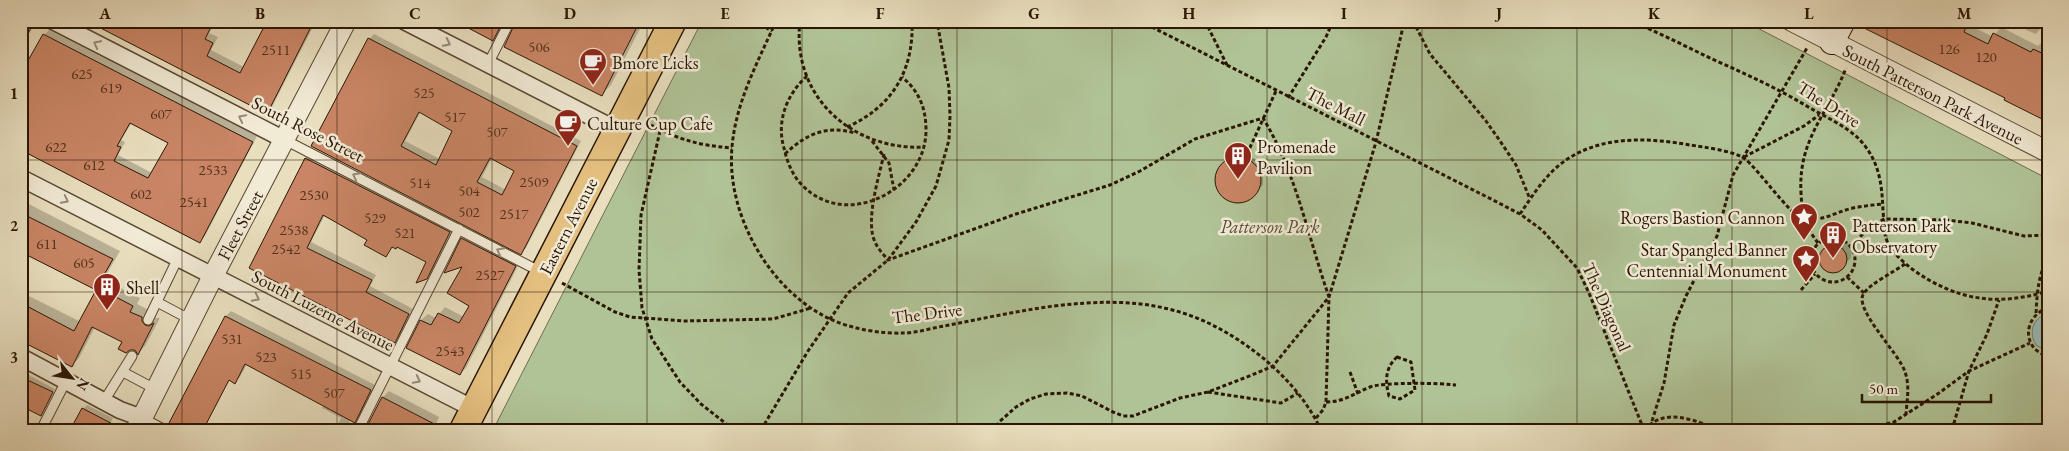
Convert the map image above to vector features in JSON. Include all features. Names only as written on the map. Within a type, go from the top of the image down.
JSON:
[{"type":"main road","name":"Eastern Avenue","points":[[468,420],[553,278],[617,130],[673,21]]},
{"type":"street","points":[[21,28],[25,21]]},
{"type":"street","name":"South Rose Street","points":[[53,21],[285,140]]},
{"type":"street","name":"Fleet Street","points":[[139,424],[213,276],[346,21]]},
{"type":"street","points":[[404,21],[617,130]]},
{"type":"street","name":"South Patterson Park Avenue","points":[[1792,21],[1838,31],[2048,152]]},
{"type":"street","name":"South Luzerne Avenue","points":[[21,178],[390,366],[468,420]]},
{"type":"street","points":[[21,357],[104,401],[139,424]]},
{"type":"lane","points":[[488,64],[510,21]]},
{"type":"lane","name":"South Rose Street","points":[[285,140],[553,278]]},
{"type":"lane","points":[[358,430],[459,229]]},
{"type":"lane","points":[[148,320],[178,258]]},
{"type":"lane","points":[[157,302],[191,320]]},
{"type":"lane","points":[[104,401],[132,356]]},
{"type":"lane","points":[[123,372],[157,390]]},
{"type":"lane","points":[[40,430],[66,381]]},
{"type":"lane","points":[[139,424],[164,430]]},
{"type":"path","points":[[754,21],[772,31]]},
{"type":"path","name":"The Drive","points":[[776,21],[745,88],[736,118],[732,148],[733,177],[741,212],[754,242],[771,270],[794,294],[811,308],[831,319],[855,328],[905,333],[1052,306],[1090,302],[1148,305],[1181,311],[1210,323],[1241,341],[1273,366],[1298,393],[1316,418],[1321,430]]},
{"type":"path","points":[[800,21],[800,48],[807,76],[821,101],[832,114],[847,127],[872,140],[902,147],[925,147]]},
{"type":"path","points":[[847,127],[872,114],[890,95],[902,77],[910,51],[912,21]]},
{"type":"path","points":[[761,430],[808,350],[848,294],[888,260],[916,222],[936,186],[949,140],[948,88],[937,21]]},
{"type":"path","name":"The Mall","points":[[1140,21],[1288,98],[1520,214]]},
{"type":"path","points":[[1205,21],[1227,66]]},
{"type":"path","points":[[1288,98],[1326,38],[1334,21]]},
{"type":"path","points":[[1316,418],[1323,410],[1326,402],[1329,297],[1376,142],[1403,27],[1408,21]]},
{"type":"path","points":[[1413,21],[1430,54],[1486,120],[1516,165],[1530,200]]},
{"type":"path","name":"The Drive","points":[[1630,21],[1782,92],[1858,138],[1869,151],[1878,168],[1886,238],[1893,251],[1905,264],[1923,277],[1962,296],[1999,300],[2013,299],[2048,291]]},
{"type":"path","points":[[1644,430],[1652,421],[1664,383],[1674,326],[1686,296],[1717,236],[1734,175],[1804,52]]},
{"type":"path","points":[[1818,243],[1808,230],[1804,219],[1800,175],[1809,138],[1844,72]]},
{"type":"path","points":[[807,76],[797,85],[785,108],[781,131],[786,154],[794,175],[811,192],[834,202],[847,205],[875,200],[894,190],[912,174],[925,147],[925,110],[915,90],[902,77]]},
{"type":"path","points":[[1247,154],[1276,91]]},
{"type":"path","points":[[1743,157],[1804,126],[1821,114]]},
{"type":"path","points":[[888,260],[1016,214],[1110,185],[1140,171],[1195,139],[1263,118]]},
{"type":"path","points":[[1263,118],[1272,132],[1291,177],[1329,297]]},
{"type":"path","points":[[648,124],[660,131],[693,144],[732,148]]},
{"type":"path","points":[[786,154],[800,141],[817,131],[844,130],[860,134]]},
{"type":"path","points":[[660,131],[641,215],[639,270],[642,308],[652,339],[680,382],[702,404],[734,430]]},
{"type":"path","points":[[1520,214],[1544,179],[1557,166],[1581,151],[1608,142],[1640,139],[1700,146],[1743,157],[1774,188],[1790,211],[1804,219],[1823,218],[1852,208],[1883,204]]},
{"type":"path","points":[[872,140],[884,154],[892,173],[894,190]]},
{"type":"path","points":[[884,154],[875,200],[872,232],[876,243],[888,260]]},
{"type":"path","name":"The Diagonal","points":[[1520,214],[1542,230],[1577,268],[1589,293],[1644,430]]},
{"type":"path","points":[[1851,246],[1866,230],[1884,219],[1946,220],[1972,223],[2024,236],[2048,235]]},
{"type":"path","points":[[1831,237],[1845,241],[1851,246],[1855,262],[1847,277],[1839,281],[1830,282],[1822,280],[1811,267],[1810,258],[1812,250],[1818,243],[1831,237]]},
{"type":"path","points":[[2048,258],[2040,275],[2036,294],[2036,313],[2029,324],[2028,337],[2030,343],[2038,352],[2048,356]]},
{"type":"path","points":[[1905,264],[1864,293],[1861,299],[1864,310],[1905,370],[1908,383],[1906,414]]},
{"type":"path","points":[[1801,290],[1816,274]]},
{"type":"path","points":[[1847,277],[1864,293]]},
{"type":"path","points":[[553,278],[615,312],[630,317],[684,321],[773,319],[811,308]]},
{"type":"path","points":[[995,430],[999,422],[1016,408],[1030,399],[1046,394],[1067,393],[1082,396],[1123,416],[1133,416],[1180,398],[1208,392],[1273,366],[1329,297]]},
{"type":"path","points":[[1952,430],[1969,371],[1987,334],[1999,300]]},
{"type":"path","points":[[2036,313],[2048,308]]},
{"type":"path","points":[[1861,430],[1894,422],[1969,371],[2030,343]]},
{"type":"path","points":[[1397,357],[1411,362],[1415,390],[1400,399],[1389,396],[1386,385],[1389,365],[1397,357]]},
{"type":"path","points":[[1350,372],[1358,394]]},
{"type":"path","points":[[1326,402],[1344,400],[1371,386],[1456,385]]},
{"type":"path","points":[[1208,392],[1281,403],[1298,393]]},
{"type":"path","points":[[1652,421],[1677,416],[1720,430]]},
{"type":"green space","name":"Patterson Park","points":[[702,21],[1744,21],[2048,179],[2048,430],[493,430]]},
{"type":"water","points":[[2048,313],[2048,352],[2036,345],[2032,330],[2039,318]]},
{"type":"building","points":[[87,21],[204,21],[212,25],[205,39],[213,43],[207,56],[240,73],[267,21],[314,21],[267,114]]},
{"type":"building","points":[[455,21],[503,21],[493,41]]},
{"type":"building","points":[[516,21],[640,21],[602,96],[504,47]]},
{"type":"building","points":[[1857,21],[1969,21],[1964,32],[1988,44],[1993,33],[2031,52],[2033,49],[2048,56],[2048,122],[2004,100],[2005,98],[1856,24]]},
{"type":"building","points":[[43,34],[253,142],[200,243],[21,150],[21,73]],"holes":[[[130,123],[168,143],[148,178],[114,161],[121,147],[117,146]]]},
{"type":"building","points":[[368,38],[577,146],[521,255],[311,146]],"holes":[[[419,112],[452,131],[436,165],[401,146]],[[490,158],[514,171],[502,195],[477,182]]]},
{"type":"building","name":"Promenade Pavilion","points":[[1233,157],[1243,157],[1257,167],[1261,180],[1257,193],[1251,199],[1243,203],[1233,203],[1219,193],[1215,185],[1215,175],[1225,161]]},
{"type":"building","points":[[305,158],[450,232],[427,279],[416,283],[426,262],[397,247],[396,249],[392,247],[386,257],[364,245],[367,240],[323,215],[307,248],[372,280],[366,292],[409,314],[395,343],[249,268]]},
{"type":"building","points":[[21,213],[113,259],[97,287],[133,306],[130,312],[142,317],[145,325],[149,326],[154,323],[138,355],[135,350],[130,350],[126,353],[118,349],[122,342],[92,327],[72,367],[21,341],[21,303],[74,331],[96,290],[21,252]]},
{"type":"building","points":[[461,238],[516,266],[460,375],[406,348],[420,320],[431,325],[438,313],[459,323],[469,306],[447,293],[462,267],[444,273]]},
{"type":"building","name":"Patterson Park Observatory","points":[[1833,245],[1843,249],[1847,259],[1843,269],[1833,273],[1823,269],[1819,259],[1823,249]]},
{"type":"building","points":[[225,316],[371,390],[355,423],[245,364],[235,384],[229,380],[203,430],[176,430],[168,425]]},
{"type":"building","points":[[21,377],[53,392],[41,416],[21,406]]},
{"type":"building","points":[[382,397],[446,430],[366,428]]},
{"type":"building","points":[[82,408],[124,430],[70,430]]},
{"type":"place","name":"Bmore Licks","points":[[593,86]]},
{"type":"place","name":"Culture Cup Cafe","points":[[568,147]]},
{"type":"place","name":"Promenade Pavilion","points":[[1238,180]]},
{"type":"place","name":"Rogers Bastion Cannon","points":[[1804,241]]},
{"type":"place","name":"Patterson Park Observatory","points":[[1833,259]]},
{"type":"place","name":"Star Spangled Banner Centennial Monument","points":[[1806,283]]},
{"type":"place","name":"Shell","points":[[107,311]]}]
